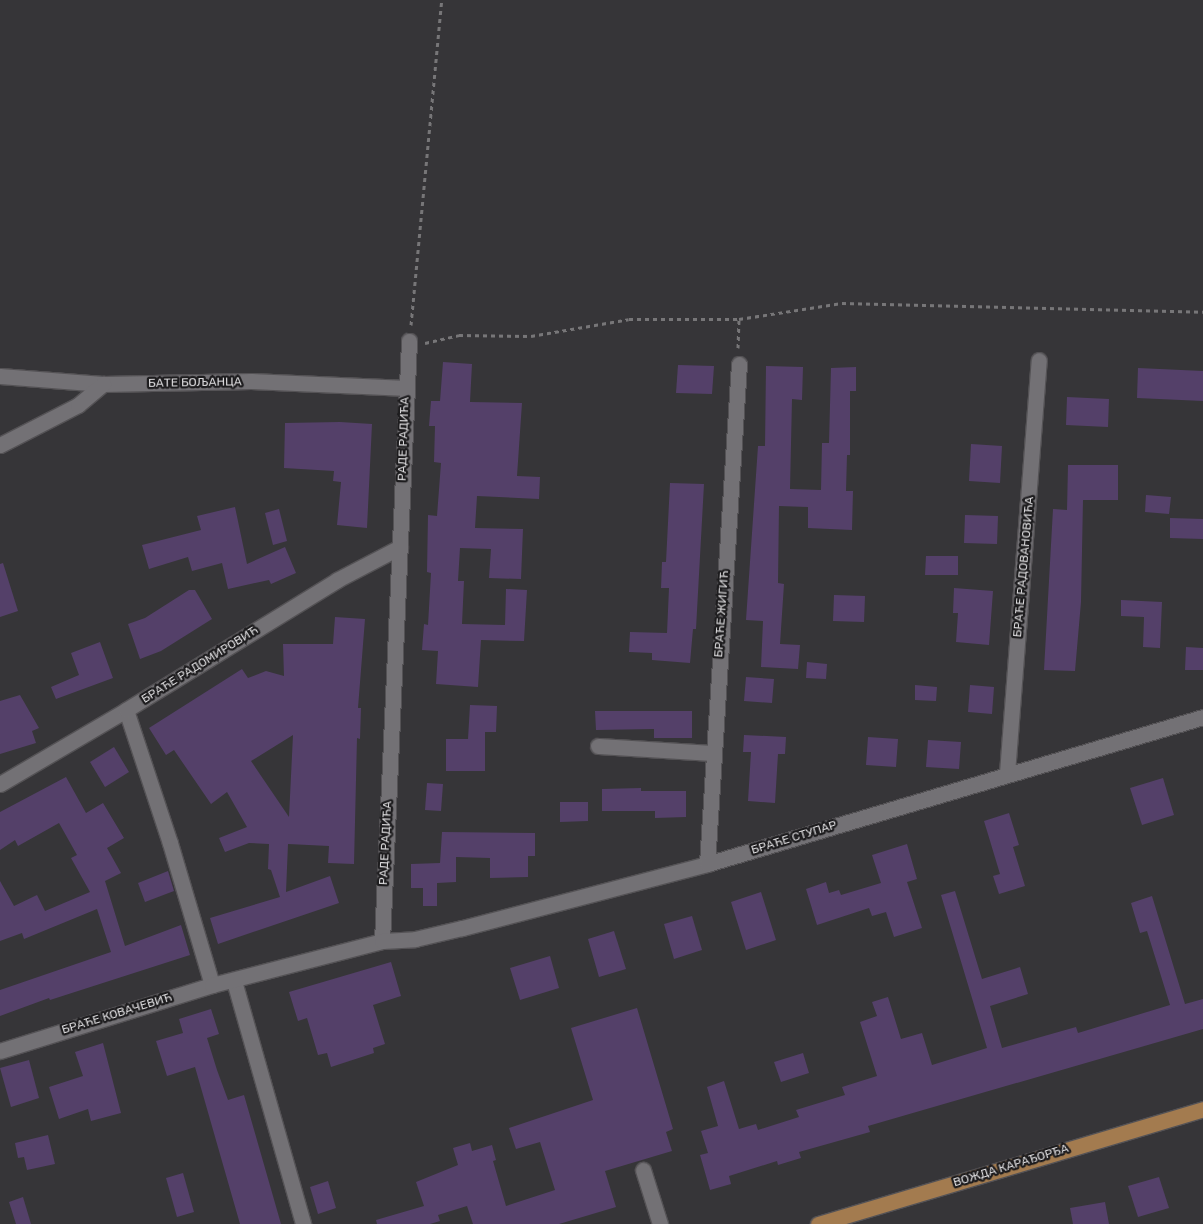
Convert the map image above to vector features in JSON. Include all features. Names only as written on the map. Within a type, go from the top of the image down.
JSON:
[{"type":"main road","name":"ВОЖДА КАРАЂОРЂА","points":[[818,1224],[1203,1109]]},
{"type":"street","name":"РАДЕ РАДИЋА","points":[[382,941],[409,348]]},
{"type":"street","name":"БРАЋЕ РАДОВАНОВИЋА","points":[[1007,773],[1039,360]]},
{"type":"street","name":"БРАЋЕ ЖИГИЋ","points":[[707,864],[739,364]]},
{"type":"street","name":"БАТЕ БОЉАНЦА","points":[[0,376],[103,384],[251,382],[406,388]]},
{"type":"street","points":[[0,445],[78,405],[103,384]]},
{"type":"street","name":"БРАЋЕ РАДОМИРОВИЋ","points":[[0,784],[126,710],[336,580],[400,547]]},
{"type":"street","points":[[126,710],[170,842],[212,985]]},
{"type":"street","name":"БРАЋЕ СТУПАР","points":[[382,941],[415,939],[462,928],[707,864],[1007,773],[1203,718]]},
{"type":"street","points":[[598,746],[713,752]]},
{"type":"street","points":[[303,1224],[234,981],[382,941]]},
{"type":"street","name":"БРАЋЕ КОВАЧЕВИЋ","points":[[0,1051],[212,985],[234,981]]},
{"type":"street","points":[[644,1170],[660,1224]]},
{"type":"path","points":[[442,0],[409,348],[429,341],[459,335],[531,336],[629,319],[739,319],[842,303],[1203,312]]},
{"type":"path","points":[[739,319],[739,364]]},
{"type":"building","points":[[443,362],[472,364],[470,402],[522,403],[517,476],[540,477],[539,499],[477,496],[475,528],[523,529],[521,579],[489,578],[491,549],[460,548],[458,581],[464,581],[462,624],[505,625],[506,589],[527,590],[524,641],[481,640],[478,687],[436,684],[438,651],[422,650],[424,624],[428,625],[431,573],[427,572],[428,515],[437,516],[441,463],[434,462],[435,426],[429,426],[431,401],[440,401]]},
{"type":"building","points":[[678,365],[714,366],[712,394],[676,393]]},
{"type":"building","points":[[766,366],[803,367],[802,400],[792,399],[790,489],[821,490],[822,443],[829,443],[831,368],[856,367],[856,391],[850,391],[850,455],[847,455],[846,491],[853,491],[852,530],[808,528],[808,507],[779,506],[778,583],[784,584],[780,644],[800,645],[798,669],[761,667],[763,621],[746,620],[758,446],[765,446]]},
{"type":"building","points":[[1138,368],[1203,371],[1203,401],[1137,398]]},
{"type":"building","points":[[1067,397],[1109,399],[1108,427],[1066,425]]},
{"type":"building","points":[[340,422],[372,424],[367,528],[337,525],[341,482],[333,481],[334,471],[284,468],[285,423]]},
{"type":"building","points":[[971,444],[1002,446],[1000,483],[969,481]]},
{"type":"building","points":[[1068,465],[1118,465],[1118,500],[1083,500],[1081,602],[1075,671],[1044,670],[1053,509],[1067,510]]},
{"type":"building","points":[[670,483],[704,484],[696,629],[693,629],[690,663],[652,660],[652,653],[629,652],[630,632],[667,633],[669,588],[661,588],[662,562],[666,562]]},
{"type":"building","points":[[1146,495],[1171,497],[1169,514],[1145,512]]},
{"type":"building","points":[[235,507],[247,564],[285,547],[296,573],[271,584],[269,580],[228,589],[222,563],[192,571],[188,557],[149,569],[142,545],[201,530],[197,516]]},
{"type":"building","points":[[279,509],[287,541],[273,545],[265,513]]},
{"type":"building","points":[[965,515],[998,516],[997,544],[964,543]]},
{"type":"building","points":[[1170,518],[1203,519],[1203,539],[1170,538]]},
{"type":"building","points":[[926,556],[958,556],[958,575],[925,575]]},
{"type":"building","points":[[3,563],[18,611],[0,617],[0,564]]},
{"type":"building","points":[[954,588],[993,591],[989,645],[956,642],[958,613],[953,613]]},
{"type":"building","points":[[189,590],[195,590],[212,619],[161,651],[140,659],[128,624],[145,618]]},
{"type":"building","points":[[834,595],[865,596],[864,622],[833,621]]},
{"type":"building","points":[[1121,600],[1162,602],[1160,648],[1143,647],[1144,617],[1121,616]]},
{"type":"building","points":[[335,617],[365,619],[358,708],[361,708],[360,739],[357,738],[354,864],[328,863],[329,846],[288,844],[286,892],[330,876],[339,903],[218,944],[210,918],[280,897],[271,870],[268,869],[269,844],[249,843],[225,852],[219,838],[247,827],[227,792],[211,804],[174,750],[166,755],[149,728],[242,669],[248,678],[266,671],[284,676],[283,644],[333,644]],"holes":[[[293,735],[289,817],[251,761]]]},
{"type":"building","points":[[100,642],[113,678],[56,699],[51,687],[79,675],[71,653]]},
{"type":"building","points":[[1186,647],[1203,648],[1203,670],[1185,670]]},
{"type":"building","points":[[807,662],[827,664],[826,679],[806,678]]},
{"type":"building","points":[[746,677],[774,679],[772,703],[744,701]]},
{"type":"building","points":[[915,685],[937,687],[936,701],[915,700]]},
{"type":"building","points":[[970,685],[994,687],[992,714],[968,712]]},
{"type":"building","points":[[20,695],[39,728],[32,731],[36,743],[0,754],[0,701]]},
{"type":"building","points":[[470,705],[497,706],[496,732],[485,732],[485,771],[446,771],[446,739],[468,739]]},
{"type":"building","points":[[595,711],[692,711],[692,738],[654,738],[654,729],[596,730]]},
{"type":"building","points":[[744,735],[786,737],[785,754],[778,754],[775,803],[748,801],[751,752],[743,752]]},
{"type":"building","points":[[868,737],[898,739],[896,767],[866,765]]},
{"type":"building","points":[[928,740],[961,742],[959,769],[926,767]]},
{"type":"building","points":[[114,747],[129,772],[105,787],[90,762]]},
{"type":"building","points":[[66,777],[86,813],[103,803],[124,838],[107,848],[121,873],[105,881],[125,946],[181,925],[190,955],[50,1000],[49,998],[0,1016],[0,990],[111,952],[97,909],[24,939],[22,933],[0,941],[0,881],[14,906],[37,895],[45,911],[90,892],[71,858],[77,855],[59,823],[18,846],[15,840],[0,850],[0,812]]},
{"type":"building","points":[[1163,778],[1174,815],[1142,825],[1130,788]]},
{"type":"building","points":[[427,783],[443,784],[441,811],[425,810]]},
{"type":"building","points":[[641,788],[641,791],[686,791],[686,817],[655,818],[655,811],[602,811],[602,789]]},
{"type":"building","points":[[560,802],[588,802],[588,821],[560,822]]},
{"type":"building","points":[[1009,813],[1019,845],[1013,847],[1025,886],[999,894],[993,876],[1000,874],[984,821]]},
{"type":"building","points":[[442,832],[535,833],[535,856],[528,856],[528,877],[490,878],[490,858],[456,857],[456,882],[437,883],[437,906],[423,906],[423,888],[411,888],[411,864],[440,863]]},
{"type":"building","points":[[907,844],[917,879],[907,882],[922,928],[894,937],[886,912],[872,916],[869,908],[817,925],[806,889],[826,882],[829,893],[839,890],[841,895],[881,883],[872,855]]},
{"type":"building","points":[[168,871],[174,891],[145,902],[138,883]]},
{"type":"building","points":[[955,891],[982,979],[1020,967],[1028,994],[990,1006],[1002,1048],[1076,1027],[1078,1033],[1170,1005],[1147,931],[1140,933],[1131,903],[1152,896],[1185,1004],[1203,999],[1203,1029],[868,1126],[870,1132],[799,1152],[801,1158],[778,1165],[777,1161],[729,1176],[731,1184],[710,1190],[700,1155],[708,1153],[701,1131],[718,1126],[707,1087],[724,1081],[739,1129],[756,1124],[758,1130],[799,1117],[796,1110],[845,1095],[842,1087],[877,1076],[860,1022],[877,1016],[872,1002],[888,997],[901,1039],[922,1033],[932,1065],[987,1048],[941,895]]},
{"type":"building","points":[[761,892],[776,940],[746,950],[731,902]]},
{"type":"building","points":[[692,916],[702,950],[674,959],[664,924]]},
{"type":"building","points":[[614,931],[626,969],[599,977],[588,939]]},
{"type":"building","points":[[550,956],[559,988],[520,1000],[510,968]]},
{"type":"building","points":[[391,962],[401,996],[373,1005],[385,1044],[373,1048],[374,1053],[331,1067],[327,1053],[318,1055],[307,1018],[298,1021],[289,992]]},
{"type":"building","points":[[637,1008],[673,1129],[666,1132],[672,1151],[605,1171],[616,1207],[559,1224],[473,1224],[467,1206],[438,1215],[440,1221],[430,1224],[377,1224],[376,1220],[424,1206],[416,1182],[458,1165],[453,1148],[470,1143],[472,1151],[492,1145],[496,1160],[493,1161],[506,1206],[555,1190],[540,1142],[516,1149],[509,1128],[593,1100],[571,1028]]},
{"type":"building","points":[[211,1009],[219,1034],[207,1038],[217,1070],[228,1100],[244,1095],[281,1224],[240,1224],[195,1067],[167,1076],[156,1041],[183,1033],[179,1019]]},
{"type":"building","points":[[103,1043],[121,1113],[91,1121],[88,1109],[59,1119],[49,1087],[83,1076],[75,1052]]},
{"type":"building","points":[[803,1053],[809,1073],[781,1082],[774,1062]]},
{"type":"building","points":[[29,1060],[39,1098],[11,1107],[0,1068]]},
{"type":"building","points":[[48,1135],[55,1164],[27,1170],[24,1157],[18,1158],[15,1143]]},
{"type":"building","points":[[183,1173],[194,1212],[177,1217],[166,1178]]},
{"type":"building","points":[[1159,1177],[1169,1208],[1138,1217],[1128,1186]]},
{"type":"building","points":[[328,1181],[336,1208],[318,1214],[310,1187]]},
{"type":"building","points":[[23,1197],[31,1224],[16,1224],[9,1202]]},
{"type":"building","points":[[1105,1202],[1109,1224],[1073,1224],[1070,1208]]}]
